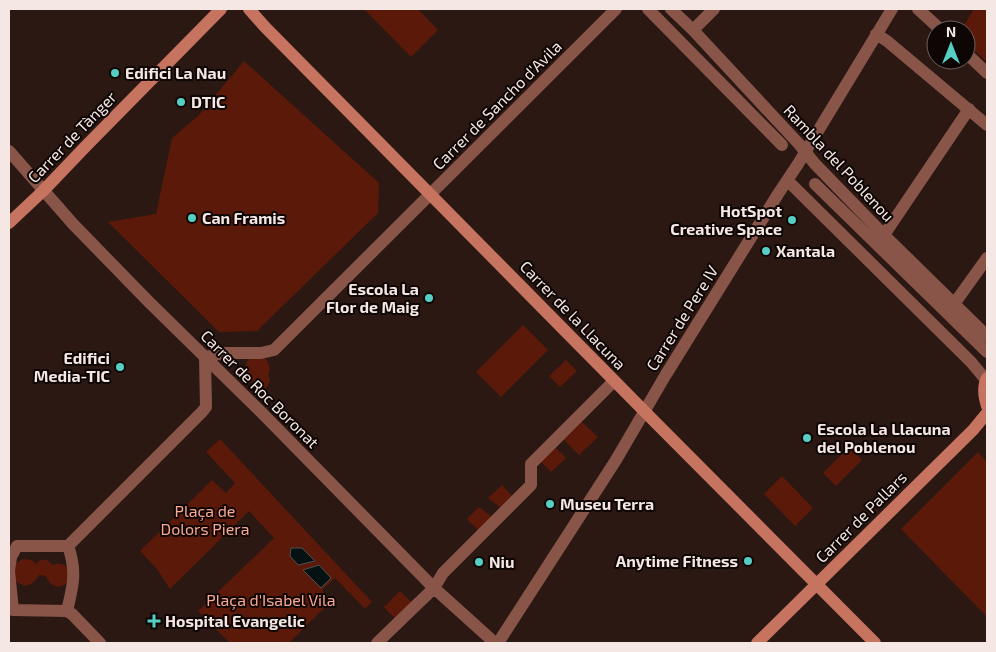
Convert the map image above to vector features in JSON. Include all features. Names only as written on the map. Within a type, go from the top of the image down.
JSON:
[{"type":"street","name":"Carrer de Tànger","points":[[9,223],[221,9]]},
{"type":"street","name":"Carrer de la Llacuna","points":[[249,9],[614,381],[876,643]]},
{"type":"street","name":"Carrer de Sancho d'Avila","points":[[205,357],[224,353],[261,353],[274,350],[616,9]]},
{"type":"street","name":"Rambla del Poblenou","points":[[648,9],[782,145]]},
{"type":"street","name":"Rambla del Poblenou","points":[[671,9],[693,30],[799,144],[815,164],[987,336]]},
{"type":"street","points":[[693,30],[714,9]]},
{"type":"street","name":"Carrer de Pere IV","points":[[497,643],[616,460],[892,9]]},
{"type":"street","points":[[918,9],[930,20]]},
{"type":"street","points":[[876,34],[987,125]]},
{"type":"street","points":[[976,63],[987,73]]},
{"type":"street","points":[[884,235],[969,109]]},
{"type":"street","name":"Carrer de Roc Boronat","points":[[9,152],[42,191],[141,294],[262,413],[434,588],[497,643]]},
{"type":"street","points":[[788,180],[986,379],[985,396],[987,406]]},
{"type":"street","name":"Rambla del Poblenou","points":[[815,184],[987,352]]},
{"type":"street","points":[[954,304],[987,258]]},
{"type":"street","points":[[100,643],[67,611],[11,612],[9,570],[13,542],[68,546],[206,407],[205,357]]},
{"type":"street","points":[[377,643],[434,588],[443,573],[531,485],[531,464],[614,381]]},
{"type":"street","name":"Carrer de Pallars","points":[[757,643],[987,413]]},
{"type":"street","points":[[67,611],[74,581],[72,556],[68,546]]},
{"type":"green space","points":[[364,9],[418,9],[438,30],[411,57]]},
{"type":"green space","points":[[974,9],[987,9],[987,62],[976,52],[976,20],[967,20]]},
{"type":"green space","points":[[244,61],[379,183],[378,213],[257,331],[219,332],[108,222],[156,214],[172,138],[198,116]]},
{"type":"green space","points":[[523,325],[548,350],[501,397],[476,372]]},
{"type":"green space","points":[[265,358],[270,366],[268,375],[270,381],[267,387],[261,389],[254,385],[245,368],[249,359]]},
{"type":"green space","points":[[566,360],[577,371],[560,387],[549,376]]},
{"type":"green space","points":[[581,421],[598,437],[579,455],[563,439]]},
{"type":"green space","name":"Plaça d'Isabel Vila","points":[[220,439],[372,602],[365,609],[335,578],[322,590],[331,601],[289,643],[230,643],[198,611],[274,538],[249,511],[170,589],[157,569],[140,551],[212,480],[226,493],[235,483],[206,452]]},
{"type":"green space","points":[[555,447],[566,458],[551,472],[540,461]]},
{"type":"green space","points":[[849,447],[862,460],[836,486],[823,473]]},
{"type":"green space","points":[[978,452],[987,462],[987,617],[901,529]]},
{"type":"green space","points":[[782,476],[813,508],[795,526],[764,494]]},
{"type":"green space","points":[[502,485],[513,497],[502,509],[488,498]]},
{"type":"green space","points":[[479,507],[492,517],[479,531],[467,519]]},
{"type":"green space","points":[[23,559],[32,560],[36,564],[44,560],[52,565],[58,564],[67,567],[68,582],[58,587],[52,585],[46,576],[39,575],[33,582],[27,585],[17,582],[14,579],[16,563]]},
{"type":"green space","points":[[400,591],[412,603],[395,619],[384,607]]},
{"type":"shaded area","points":[[291,548],[302,548],[315,561],[298,565],[290,556]]},
{"type":"shaded area","points":[[319,565],[331,578],[321,588],[303,570]]},
{"type":"place","name":"Edifici La Nau","points":[[115,73]]},
{"type":"place","name":"DTIC","points":[[181,102]]},
{"type":"place","name":"Can Framis","points":[[192,218]]},
{"type":"place","name":"HotSpot Creative Space","points":[[792,220]]},
{"type":"place","name":"Xantala","points":[[766,251]]},
{"type":"place","name":"Escola La Flor de Maig","points":[[429,298]]},
{"type":"place","name":"Edifici Media-TIC","points":[[120,367]]},
{"type":"place","name":"Escola La Llacuna del Poblenou","points":[[807,438]]},
{"type":"place","name":"Museu Terra","points":[[550,504]]},
{"type":"place","name":"Anytime Fitness","points":[[748,561]]},
{"type":"place","name":"Niu","points":[[479,562]]},
{"type":"place","name":"Hospital Evangelic","points":[[154,621]]},
{"type":"park label","name":"Plaça de Dolors Piera","points":[[205,520]]}]
